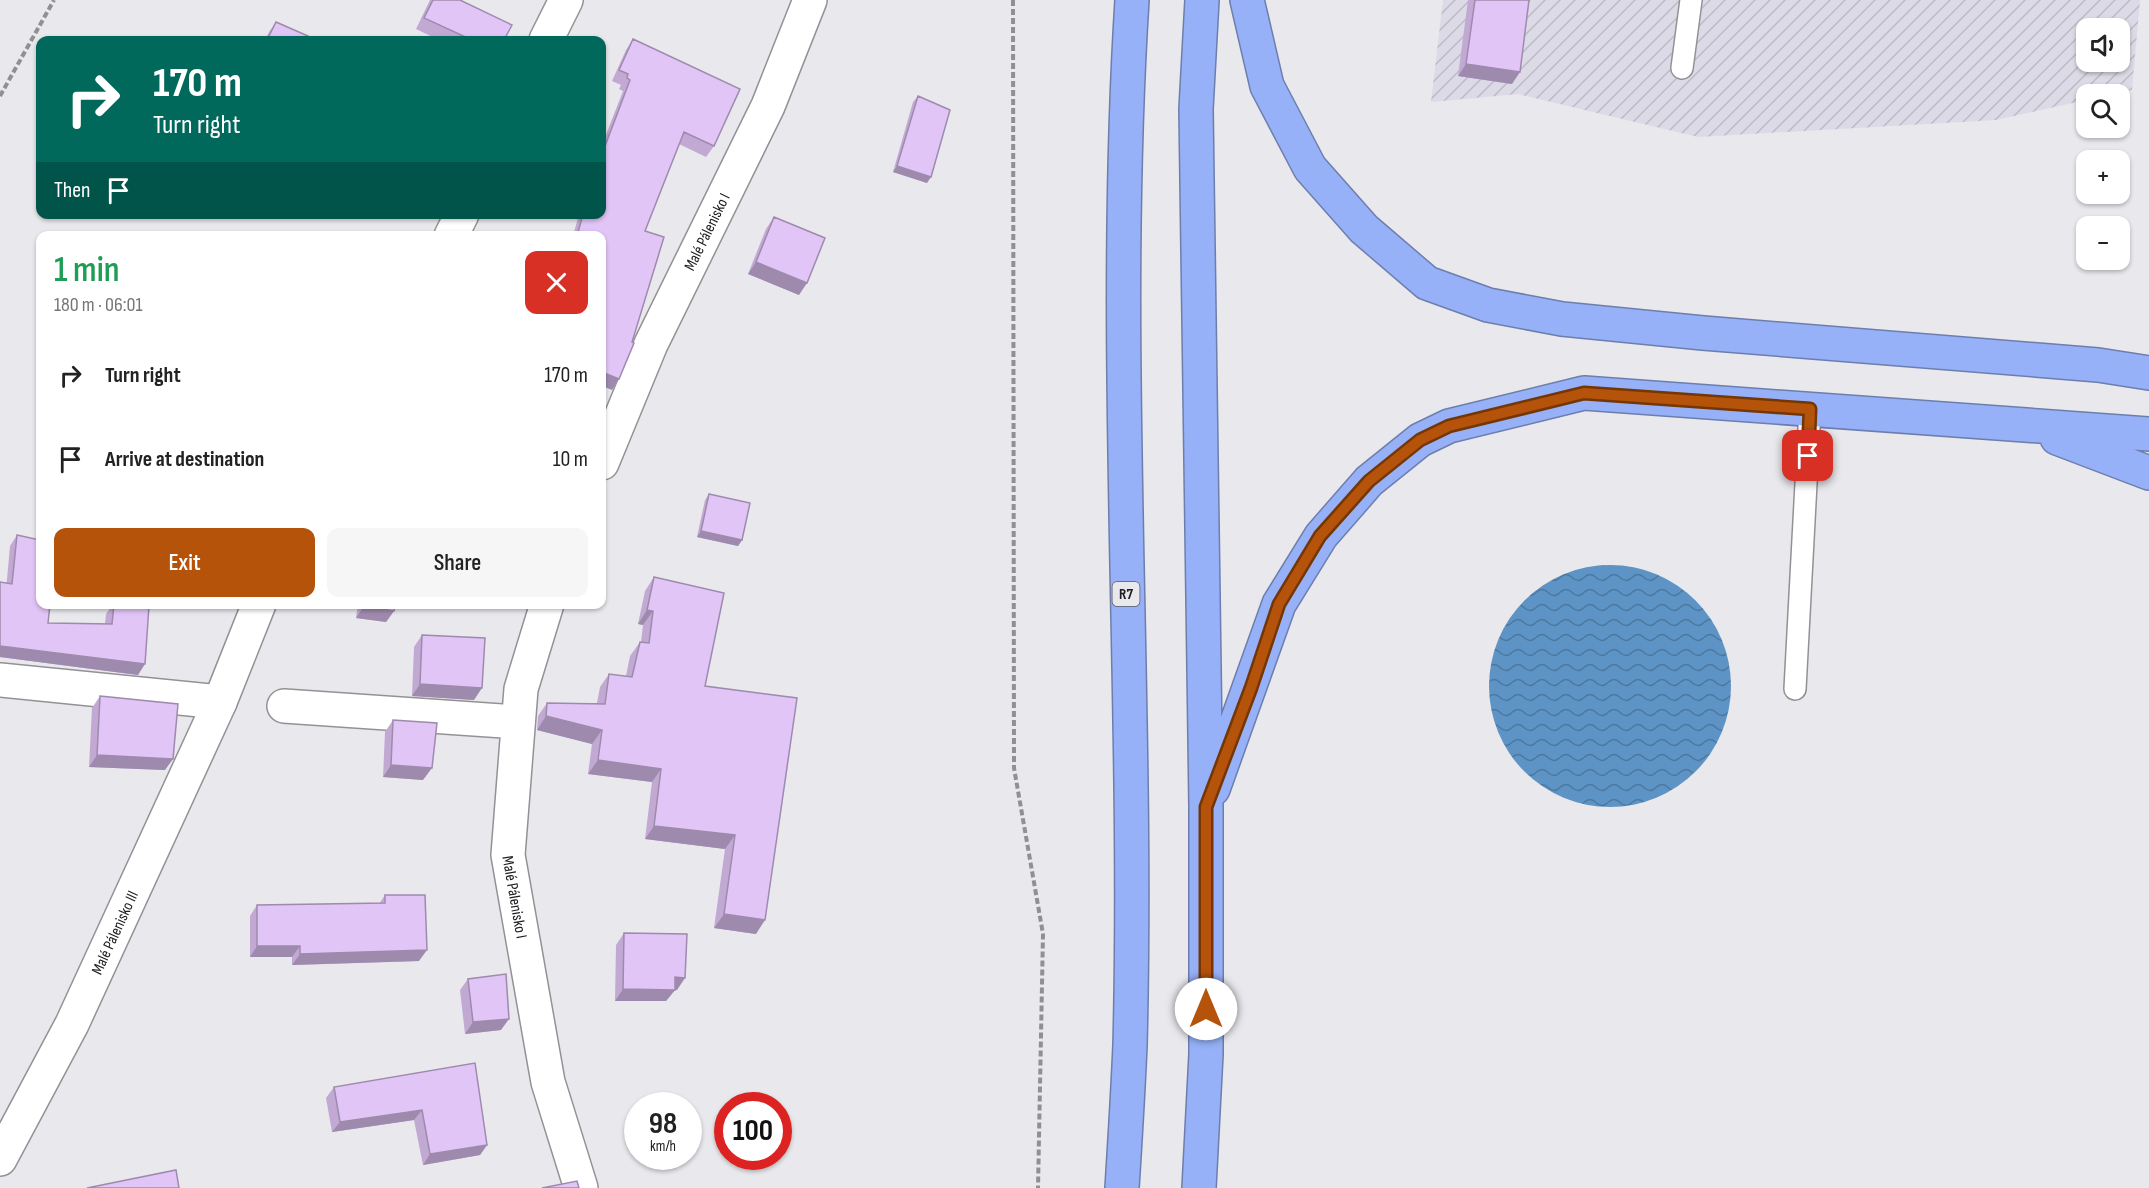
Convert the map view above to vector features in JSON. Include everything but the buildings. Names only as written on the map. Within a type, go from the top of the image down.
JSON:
[{"type":"highway","name":"R7","points":[[1122,1188],[1130,1045],[1130,815],[1123,381],[1125,115],[1132,0]]},
{"type":"highway","points":[[1199,1188],[1206,1054],[1206,807],[1196,109],[1202,0]]},
{"type":"highway","points":[[1247,0],[1267,86],[1310,168],[1364,229],[1427,283],[1488,305],[1562,319],[1703,333],[2098,364],[2149,373]]},
{"type":"highway","points":[[2098,364],[2149,356]]},
{"type":"highway","points":[[1206,807],[1251,688],[1279,604],[1320,536],[1369,481],[1420,440],[1449,426],[1584,393],[2149,434]]},
{"type":"highway","points":[[2022,424],[2149,473]]},
{"type":"street","points":[[548,36],[566,0]]},
{"type":"street","name":"Malé Pálenisko I","points":[[606,454],[651,344],[768,106],[810,0]]},
{"type":"street","name":"Malé Pálenisko III","points":[[0,1159],[72,1024],[220,702],[257,609]]},
{"type":"street","name":"Malé Pálenisko I","points":[[545,609],[521,688],[508,855],[548,1082],[581,1188]]},
{"type":"street","points":[[0,680],[220,702]]},
{"type":"street","points":[[284,706],[518,722]]},
{"type":"lane","points":[[1682,68],[1691,0]]},
{"type":"lane","points":[[1795,689],[1810,409]]},
{"type":"path","points":[[0,96],[54,0]]},
{"type":"path","points":[[1013,0],[1014,768],[1043,934],[1038,1188]]},
{"type":"shaded area","points":[[1443,0],[2140,0],[2132,90],[2130,90],[2130,84],[2076,84],[2076,102],[1996,120],[1698,137],[1518,94],[1431,102]]},
{"type":"water","points":[[1598,565],[1622,565],[1645,570],[1667,579],[1696,600],[1711,619],[1722,640],[1729,662],[1731,686],[1729,710],[1722,732],[1711,753],[1696,772],[1667,793],[1645,802],[1622,807],[1598,807],[1575,802],[1553,793],[1533,780],[1516,763],[1503,743],[1494,721],[1489,698],[1489,674],[1494,651],[1503,629],[1516,609],[1533,592],[1553,579],[1575,570]]},
{"type":"route","points":[[1206,1009],[1206,807],[1251,688],[1279,604],[1320,536],[1369,481],[1420,440],[1449,426],[1584,393],[1810,409],[1808,456]]}]
